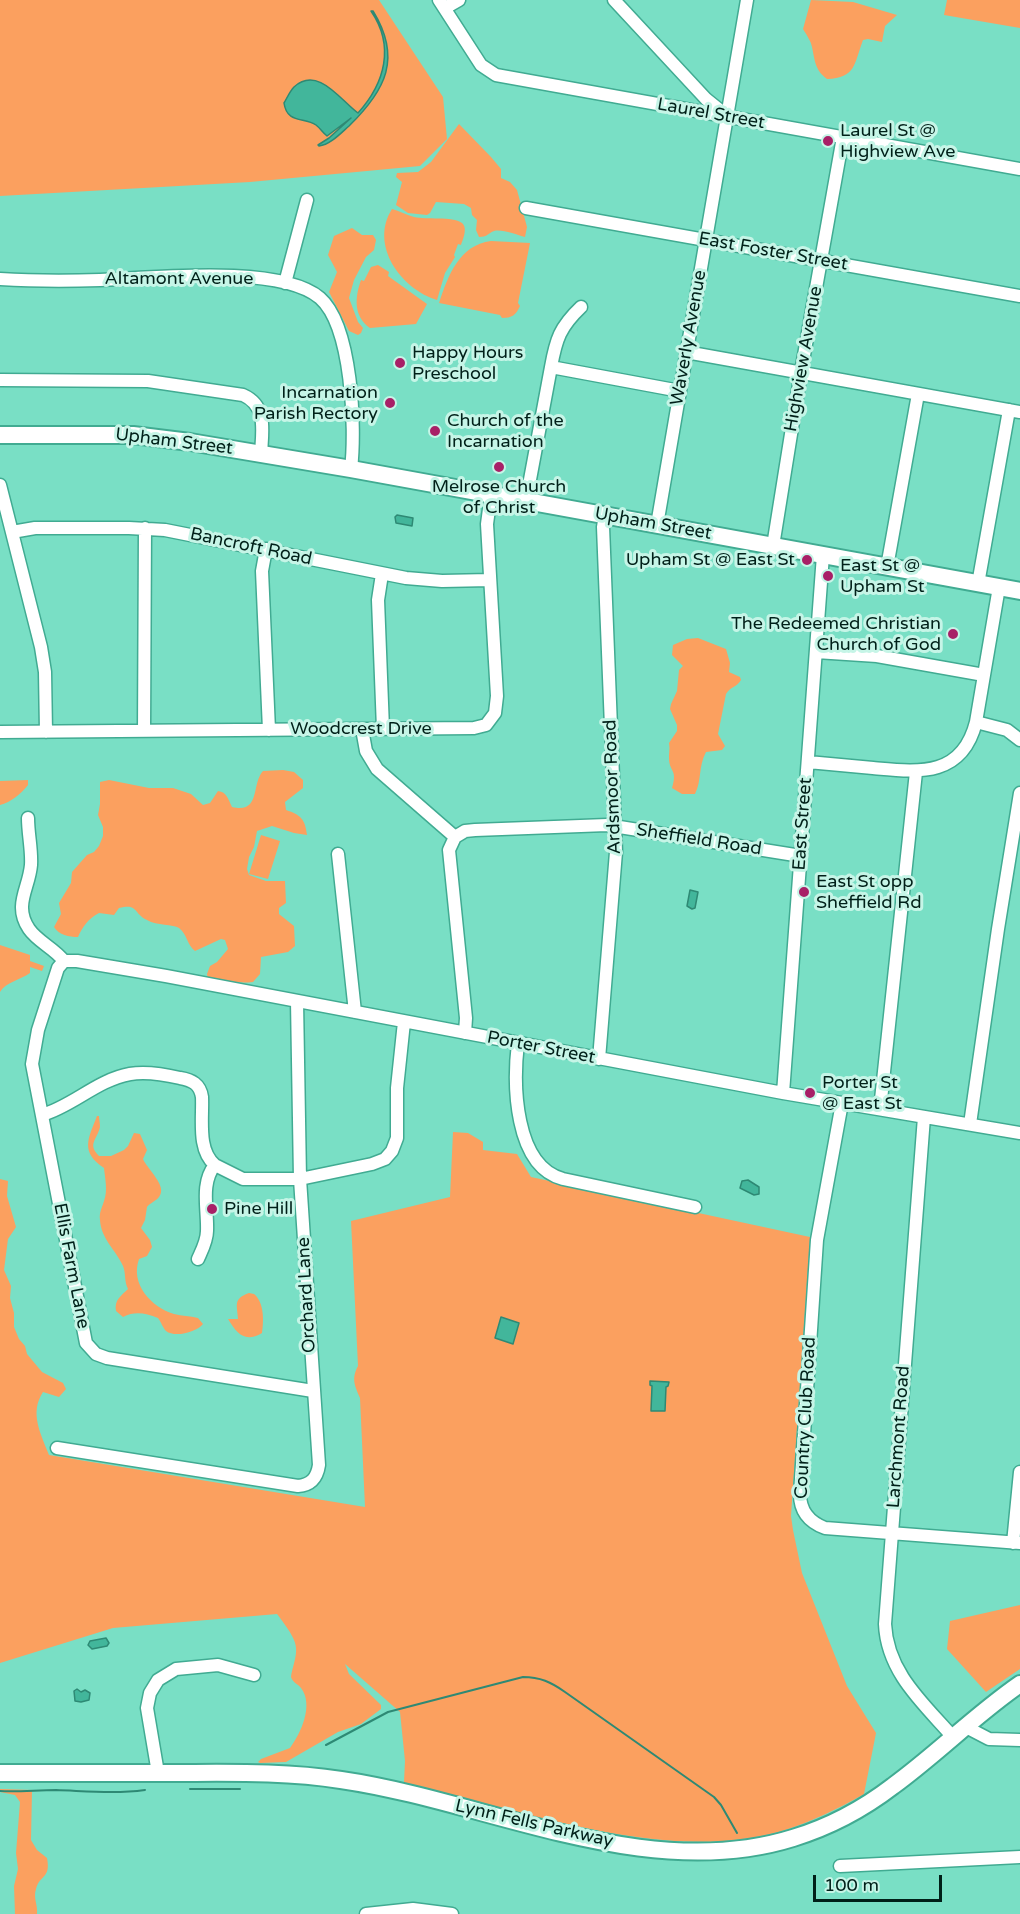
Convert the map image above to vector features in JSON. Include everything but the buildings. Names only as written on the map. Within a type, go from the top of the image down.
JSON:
[{"type":"main road","name":"Upham Street","points":[[0,435],[151,436],[351,469],[1020,591]]},
{"type":"main road","name":"Lynn Fells Parkway","points":[[0,1773],[272,1774],[342,1780],[592,1839],[669,1851],[710,1852],[765,1845],[793,1838],[830,1824],[886,1791],[958,1731],[1020,1684]]},
{"type":"street","points":[[442,4],[459,0]]},
{"type":"street","points":[[614,0],[706,99],[728,117]]},
{"type":"street","name":"Waverly Avenue","points":[[657,525],[747,0]]},
{"type":"street","name":"Laurel Street","points":[[442,4],[479,62],[493,74],[1020,169]]},
{"type":"street","name":"Highview Avenue","points":[[773,546],[843,137]]},
{"type":"street","points":[[285,283],[307,200]]},
{"type":"street","name":"East Foster Street","points":[[526,208],[1020,296]]},
{"type":"street","name":"Altamont Avenue","points":[[0,279],[52,281],[229,276],[285,283],[305,289],[320,299],[329,309],[338,330],[347,367],[353,410],[351,469]]},
{"type":"street","points":[[526,501],[559,333],[565,323],[581,307]]},
{"type":"street","points":[[686,352],[1015,411],[978,584]]},
{"type":"street","points":[[551,367],[680,391]]},
{"type":"street","points":[[0,380],[148,381],[243,395],[253,402],[261,414],[263,427],[261,454]]},
{"type":"street","points":[[887,567],[918,394]]},
{"type":"street","points":[[0,485],[43,658],[45,732]]},
{"type":"street","name":"Woodcrest Drive","points":[[0,732],[483,727],[490,722],[496,708],[497,696],[487,519],[491,494]]},
{"type":"street","name":"Ardsmoor Road","points":[[598,1059],[615,880],[615,826],[603,527],[605,515]]},
{"type":"street","name":"Bancroft Road","points":[[12,532],[35,528],[145,528],[184,533],[382,574],[434,581],[490,580]]},
{"type":"street","points":[[144,731],[145,528]]},
{"type":"street","points":[[266,549],[262,571],[269,730]]},
{"type":"street","name":"East Street","points":[[783,1093],[823,555]]},
{"type":"street","points":[[382,574],[378,603],[383,729]]},
{"type":"street","points":[[808,762],[916,772],[935,768],[957,755],[969,740],[976,722],[999,587]]},
{"type":"street","points":[[816,652],[877,656],[984,675]]},
{"type":"street","points":[[976,722],[1007,730],[1020,740]]},
{"type":"street","points":[[362,729],[366,751],[377,769],[455,837],[449,850],[466,1019],[465,1033]]},
{"type":"street","points":[[880,1109],[916,772]]},
{"type":"street","points":[[970,1124],[1020,793]]},
{"type":"street","points":[[28,818],[31,866],[23,891],[25,921],[32,933],[63,961]]},
{"type":"street","name":"Sheffield Road","points":[[455,837],[465,831],[475,830],[597,824],[801,856]]},
{"type":"street","points":[[338,854],[355,1012]]},
{"type":"street","name":"Porter Street","points":[[63,961],[77,961],[155,974],[598,1059],[1020,1133]]},
{"type":"street","name":"Ellis Farm Lane","points":[[63,961],[58,968],[38,1030],[33,1050],[33,1073],[84,1336],[90,1349],[106,1358],[314,1391]]},
{"type":"street","name":"Orchard Lane","points":[[57,1448],[298,1486],[307,1485],[313,1480],[319,1465],[300,1179],[297,1001]]},
{"type":"street","points":[[42,1115],[60,1110],[96,1088],[126,1075],[149,1073],[187,1079],[197,1084],[201,1089],[204,1147],[207,1157],[215,1166],[236,1177],[300,1179],[376,1163],[385,1159],[392,1151],[397,1138],[398,1081],[404,1022]]},
{"type":"street","points":[[518,1043],[516,1090],[518,1112],[532,1154],[544,1171],[558,1178],[695,1207]]},
{"type":"street","name":"Country Club Road","points":[[842,1103],[817,1240],[800,1498],[805,1514],[821,1526],[1017,1543]]},
{"type":"street","name":"Larchmont Road","points":[[924,1117],[885,1624],[889,1653],[902,1678],[958,1731]]},
{"type":"street","points":[[198,1258],[207,1235],[207,1183],[215,1166]]},
{"type":"street","points":[[1017,1543],[1020,1472]]},
{"type":"street","points":[[158,1773],[147,1708],[150,1693],[158,1680],[176,1669],[218,1665],[254,1675]]},
{"type":"street","points":[[958,1731],[990,1739],[1020,1740]]},
{"type":"street","points":[[840,1866],[1020,1857]]},
{"type":"street","points":[[366,1914],[417,1909],[452,1914]]},
{"type":"shaded area","points":[[0,0],[379,0],[443,97],[447,139],[420,166],[250,182],[0,196]]},
{"type":"shaded area","points":[[811,0],[853,2],[897,15],[885,26],[882,42],[863,40],[849,73],[827,79],[818,69],[811,42],[803,29]]},
{"type":"shaded area","points":[[947,0],[1020,0],[1020,28],[944,15]]},
{"type":"shaded area","points":[[371,11],[382,28],[387,44],[386,73],[362,113],[335,138],[319,146],[351,118],[327,136],[316,125],[292,117],[284,103],[294,87],[303,81],[312,80],[329,87],[358,113],[375,89],[384,64],[383,37]]},
{"type":"shaded area","points":[[459,124],[501,169],[501,178],[510,182],[517,190],[527,227],[525,237],[505,231],[494,231],[479,237],[476,230],[477,220],[472,215],[471,208],[464,204],[436,202],[427,215],[408,213],[396,205],[402,182],[396,177],[397,173],[418,172],[431,162]]},
{"type":"shaded area","points":[[392,209],[414,217],[452,220],[464,225],[461,245],[458,244],[455,257],[445,273],[437,300],[412,286],[392,264],[384,237],[386,223]]},
{"type":"shaded area","points":[[352,228],[362,235],[373,235],[376,240],[374,250],[366,257],[354,280],[349,298],[358,322],[363,328],[358,335],[349,331],[329,292],[337,272],[328,255],[334,236]]},
{"type":"shaded area","points":[[491,241],[530,243],[518,303],[520,306],[515,314],[502,318],[500,315],[439,303],[456,263],[471,249]]},
{"type":"shaded area","points":[[378,265],[389,272],[388,276],[427,304],[416,324],[370,328],[364,323],[358,312],[357,293],[361,280],[364,281],[371,267]]},
{"type":"shaded area","points":[[397,515],[413,518],[412,526],[396,523]]},
{"type":"shaded area","points":[[698,638],[726,649],[730,663],[729,672],[740,677],[741,680],[726,694],[718,734],[725,746],[722,750],[706,752],[695,794],[682,794],[672,788],[674,774],[669,763],[669,743],[677,731],[677,725],[670,709],[677,691],[679,670],[683,666],[672,655],[673,645],[687,639]]},
{"type":"shaded area","points":[[263,771],[294,772],[303,780],[303,788],[285,802],[286,810],[299,816],[303,821],[307,835],[272,826],[257,831],[247,869],[249,875],[266,881],[285,881],[286,903],[279,908],[279,914],[294,926],[295,946],[288,952],[261,957],[260,974],[253,982],[208,979],[210,966],[217,962],[228,949],[225,940],[221,939],[195,951],[179,928],[151,922],[133,908],[119,908],[114,915],[99,913],[86,923],[78,937],[64,935],[54,927],[61,914],[59,903],[71,883],[72,872],[87,855],[94,852],[103,836],[103,827],[98,815],[100,782],[109,780],[149,788],[173,788],[191,794],[203,805],[210,803],[218,791],[225,794],[232,807],[241,808],[251,802]]},
{"type":"shaded area","points":[[28,780],[28,785],[19,794],[0,805],[0,781]]},
{"type":"shaded area","points":[[261,835],[280,841],[268,879],[249,874]]},
{"type":"shaded area","points":[[690,890],[698,892],[695,908],[692,909],[687,906]]},
{"type":"shaded area","points":[[0,945],[30,955],[30,961],[44,966],[42,971],[30,967],[30,973],[9,983],[0,992]]},
{"type":"shaded area","points":[[97,1116],[99,1116],[100,1127],[93,1145],[95,1152],[99,1156],[111,1156],[128,1146],[134,1133],[140,1134],[147,1150],[143,1159],[161,1188],[159,1197],[147,1207],[141,1228],[152,1247],[147,1256],[139,1259],[137,1277],[140,1286],[150,1300],[166,1311],[198,1318],[203,1324],[196,1329],[180,1334],[170,1333],[165,1330],[158,1318],[140,1313],[123,1317],[116,1311],[117,1301],[128,1289],[123,1266],[101,1227],[100,1215],[106,1193],[104,1168],[96,1162],[88,1145]]},
{"type":"shaded area","points":[[453,1132],[468,1133],[483,1142],[483,1150],[517,1154],[531,1177],[810,1237],[791,1516],[802,1573],[847,1686],[876,1733],[864,1794],[806,1823],[785,1830],[750,1838],[715,1842],[644,1838],[574,1826],[452,1798],[404,1782],[405,1761],[400,1712],[345,1664],[349,1674],[381,1705],[381,1709],[361,1724],[338,1732],[286,1762],[260,1763],[258,1762],[261,1759],[290,1748],[305,1719],[305,1695],[291,1677],[296,1655],[294,1640],[277,1614],[113,1628],[0,1663],[0,1179],[8,1181],[7,1196],[16,1227],[8,1239],[4,1270],[11,1286],[10,1298],[14,1313],[14,1327],[27,1354],[42,1372],[63,1383],[66,1389],[59,1397],[43,1392],[39,1400],[38,1424],[49,1455],[365,1507],[360,1398],[354,1379],[358,1366],[351,1221],[450,1197]]},
{"type":"shaded area","points":[[748,1180],[759,1187],[759,1194],[754,1195],[740,1188],[742,1181]]},
{"type":"shaded area","points":[[249,1293],[254,1294],[260,1302],[263,1317],[262,1333],[246,1337],[238,1333],[228,1319],[238,1319],[238,1300]]},
{"type":"shaded area","points":[[501,1317],[519,1323],[513,1344],[495,1338]]},
{"type":"shaded area","points":[[650,1381],[669,1382],[666,1387],[665,1411],[651,1411],[652,1386]]},
{"type":"shaded area","points":[[1020,1605],[1020,1669],[986,1692],[947,1649],[950,1621]]},
{"type":"shaded area","points":[[106,1638],[109,1643],[107,1646],[92,1649],[88,1645],[90,1641]]},
{"type":"shaded area","points":[[77,1689],[90,1693],[89,1700],[75,1701],[74,1691]]},
{"type":"shaded area","points":[[0,1789],[32,1790],[31,1840],[37,1850],[47,1858],[48,1865],[48,1870],[35,1892],[37,1914],[15,1914],[14,1886],[18,1869],[16,1853],[20,1802],[15,1795],[0,1792]]},
{"type":"waterway","points":[[326,1745],[388,1712],[523,1677],[535,1678],[560,1688],[714,1797],[737,1833]]},
{"type":"waterway","points":[[190,1789],[240,1789]]},
{"type":"waterway","points":[[0,1791],[145,1790]]},
{"type":"place","name":"Laurel St @ Highview Ave","points":[[828,141]]},
{"type":"place","name":"Happy Hours Preschool","points":[[400,363]]},
{"type":"place","name":"Incarnation Parish Rectory","points":[[390,403]]},
{"type":"place","name":"Church of the Incarnation","points":[[435,431]]},
{"type":"place","name":"Melrose Church of Christ","points":[[499,467]]},
{"type":"place","name":"Upham St @ East St","points":[[807,560]]},
{"type":"place","name":"East St @ Upham St","points":[[828,576]]},
{"type":"place","name":"The Redeemed Christian Church of God","points":[[953,634]]},
{"type":"place","name":"East St opp Sheffield Rd","points":[[804,892]]},
{"type":"place","name":"Porter St @ East St","points":[[810,1093]]},
{"type":"place","name":"Pine Hill","points":[[212,1209]]}]
